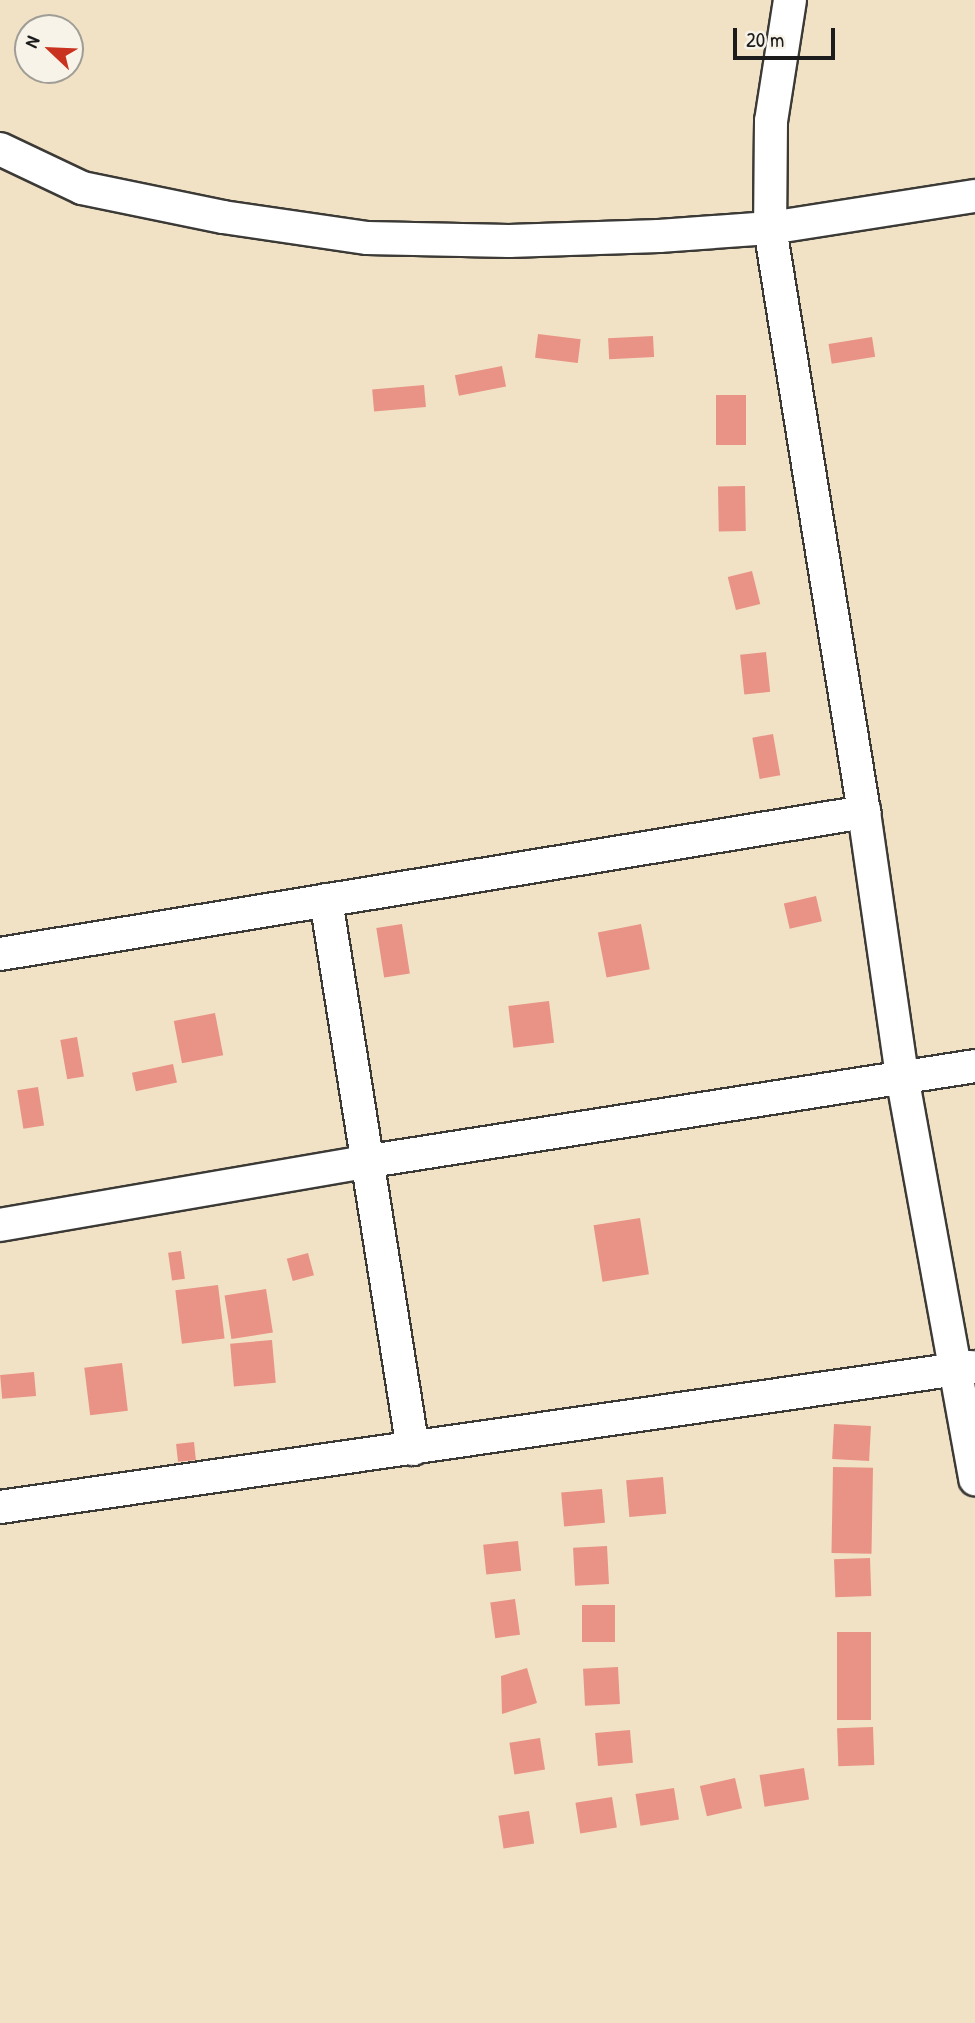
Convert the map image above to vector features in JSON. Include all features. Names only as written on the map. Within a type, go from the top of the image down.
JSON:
[{"type":"street","points":[[790,0],[771,121],[770,228],[864,812],[902,1076],[964,1368],[975,1479]]},
{"type":"street","points":[[0,149],[82,188],[223,217],[367,238],[509,241],[659,236],[770,228],[975,196]]},
{"type":"street","points":[[0,954],[864,812]]},
{"type":"street","points":[[326,901],[370,1161],[413,1449]]},
{"type":"street","points":[[0,1225],[370,1161],[975,1066]]},
{"type":"street","points":[[0,1507],[964,1368]]},
{"type":"building","points":[[538,334],[581,339],[578,363],[535,358]]},
{"type":"building","points":[[653,336],[654,357],[609,359],[608,338]]},
{"type":"building","points":[[872,337],[875,357],[832,364],[829,344]]},
{"type":"building","points":[[502,366],[506,387],[459,396],[455,375]]},
{"type":"building","points":[[424,385],[426,407],[374,411],[372,390]]},
{"type":"building","points":[[716,395],[746,395],[746,445],[716,445]]},
{"type":"building","points":[[718,486],[745,486],[746,531],[719,531]]},
{"type":"building","points":[[752,571],[760,604],[736,610],[728,577]]},
{"type":"building","points":[[766,652],[770,692],[744,694],[740,655]]},
{"type":"building","points":[[773,734],[780,775],[760,779],[752,738]]},
{"type":"building","points":[[816,896],[822,921],[790,929],[784,903]]},
{"type":"building","points":[[402,924],[410,973],[384,977],[376,928]]},
{"type":"building","points":[[641,924],[650,969],[607,978],[598,932]]},
{"type":"building","points":[[549,1001],[554,1043],[513,1048],[508,1006]]},
{"type":"building","points":[[215,1013],[223,1055],[182,1063],[174,1021]]},
{"type":"building","points":[[77,1037],[84,1076],[67,1079],[60,1040]]},
{"type":"building","points":[[173,1064],[177,1083],[136,1091],[132,1073]]},
{"type":"building","points":[[38,1087],[44,1126],[23,1129],[17,1090]]},
{"type":"building","points":[[640,1218],[649,1274],[602,1282],[594,1225]]},
{"type":"building","points":[[181,1251],[185,1279],[172,1281],[168,1253]]},
{"type":"building","points":[[308,1253],[314,1275],[293,1281],[287,1259]]},
{"type":"building","points":[[218,1285],[225,1339],[182,1344],[175,1290]]},
{"type":"building","points":[[266,1289],[273,1332],[231,1339],[225,1296]]},
{"type":"building","points":[[272,1340],[276,1383],[234,1386],[230,1344]]},
{"type":"building","points":[[122,1363],[128,1411],[90,1415],[84,1368]]},
{"type":"building","points":[[34,1372],[36,1396],[2,1399],[0,1375]]},
{"type":"building","points":[[834,1424],[871,1426],[869,1461],[832,1459]]},
{"type":"building","points":[[194,1442],[196,1460],[178,1462],[176,1444]]},
{"type":"building","points":[[833,1467],[873,1468],[871,1554],[831,1553]]},
{"type":"building","points":[[663,1477],[666,1514],[629,1517],[626,1480]]},
{"type":"building","points":[[602,1489],[605,1523],[564,1526],[561,1493]]},
{"type":"building","points":[[518,1541],[521,1571],[486,1574],[483,1545]]},
{"type":"building","points":[[607,1546],[609,1584],[575,1586],[573,1548]]},
{"type":"building","points":[[870,1558],[871,1596],[835,1597],[834,1559]]},
{"type":"building","points":[[515,1599],[520,1635],[495,1638],[490,1602]]},
{"type":"building","points":[[582,1605],[615,1605],[615,1642],[582,1642]]},
{"type":"building","points":[[837,1632],[871,1632],[871,1720],[837,1720]]},
{"type":"building","points":[[618,1667],[620,1704],[585,1706],[583,1669]]},
{"type":"building","points":[[527,1668],[537,1703],[502,1714],[501,1676]]},
{"type":"building","points":[[873,1727],[874,1765],[838,1766],[837,1728]]},
{"type":"building","points":[[630,1730],[633,1763],[598,1766],[595,1733]]},
{"type":"building","points":[[540,1738],[545,1770],[514,1774],[509,1743]]},
{"type":"building","points":[[804,1768],[809,1800],[765,1807],[760,1775]]},
{"type":"building","points":[[735,1778],[742,1808],[707,1816],[700,1786]]},
{"type":"building","points":[[674,1788],[679,1820],[640,1826],[635,1794]]},
{"type":"building","points":[[612,1797],[617,1828],[580,1833],[575,1803]]},
{"type":"building","points":[[529,1811],[534,1844],[504,1848],[498,1816]]}]
